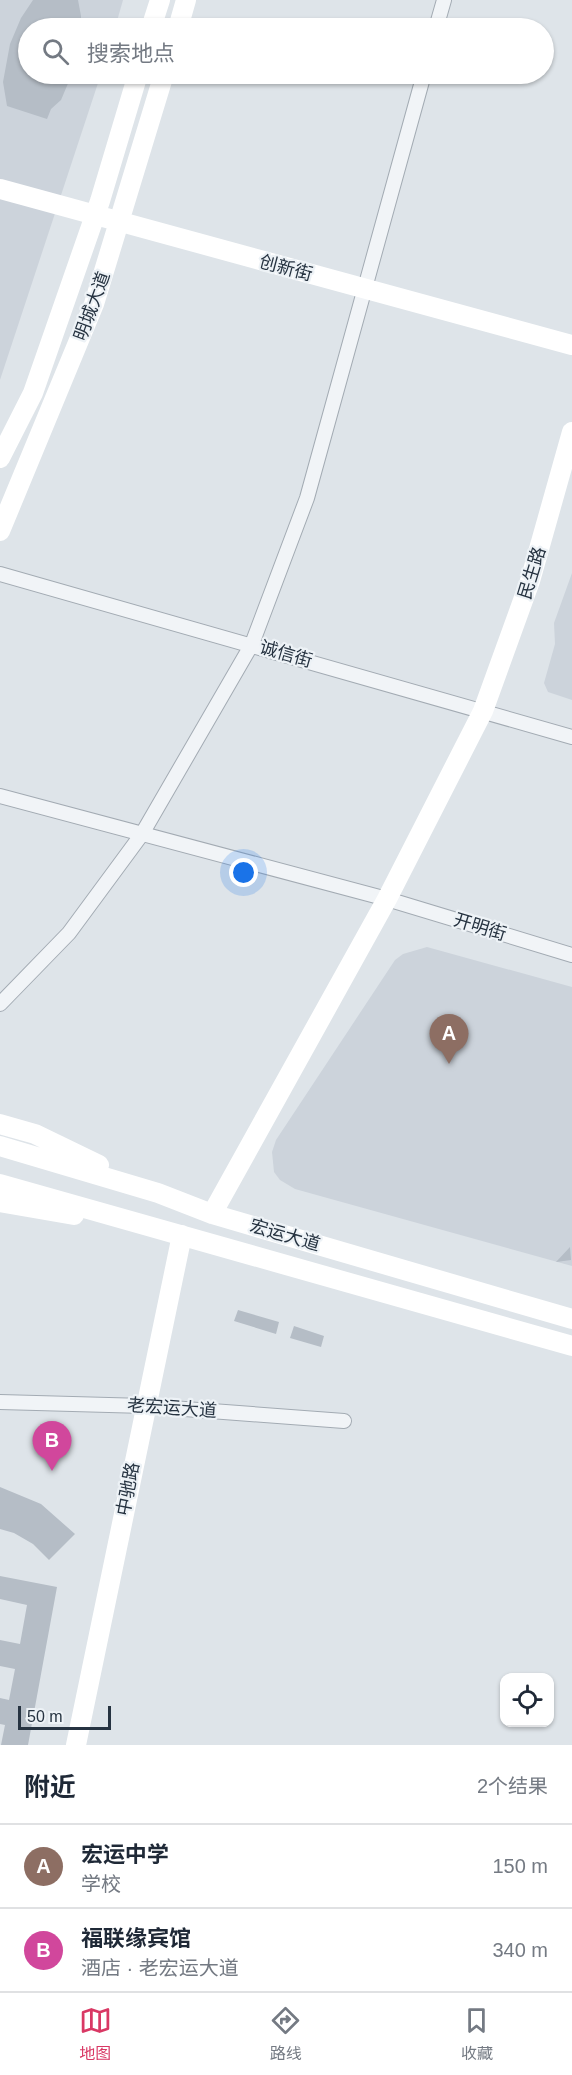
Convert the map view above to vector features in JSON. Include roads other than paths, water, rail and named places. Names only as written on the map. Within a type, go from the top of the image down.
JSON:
[{"type":"main road","points":[[154,18],[160,0]]},
{"type":"main road","points":[[181,18],[186,0]]},
{"type":"main road","name":"明城大道","points":[[0,458],[33,393],[95,215],[135,84]]},
{"type":"main road","name":"明城大道","points":[[0,531],[94,304],[161,84]]},
{"type":"main road","name":"创新街","points":[[0,189],[572,345]]},
{"type":"main road","name":"民生路","points":[[212,1214],[387,899],[483,711],[530,581],[572,432]]},
{"type":"main road","points":[[0,1124],[35,1134],[158,1193]]},
{"type":"main road","name":"宏运大道","points":[[0,1146],[158,1193],[212,1214],[572,1319]]},
{"type":"main road","name":"宏运大道","points":[[0,1184],[572,1346]]},
{"type":"main road","points":[[0,1202],[25,1209],[150,1226]]},
{"type":"main road","name":"中驰路","points":[[76,1745],[182,1235]]},
{"type":"street","points":[[439,18],[444,0]]},
{"type":"street","points":[[0,1004],[69,933],[142,834],[252,644],[307,498],[421,84]]},
{"type":"street","name":"诚信街","points":[[0,574],[572,737]]},
{"type":"street","name":"开明街","points":[[0,796],[387,899],[572,955]]},
{"type":"street","name":"老宏运大道","points":[[0,1402],[145,1406],[344,1421]]},
{"type":"place","name":"宏运中学","points":[[449,1064]]},
{"type":"place","name":"福联缘宾馆","points":[[52,1471]]}]
